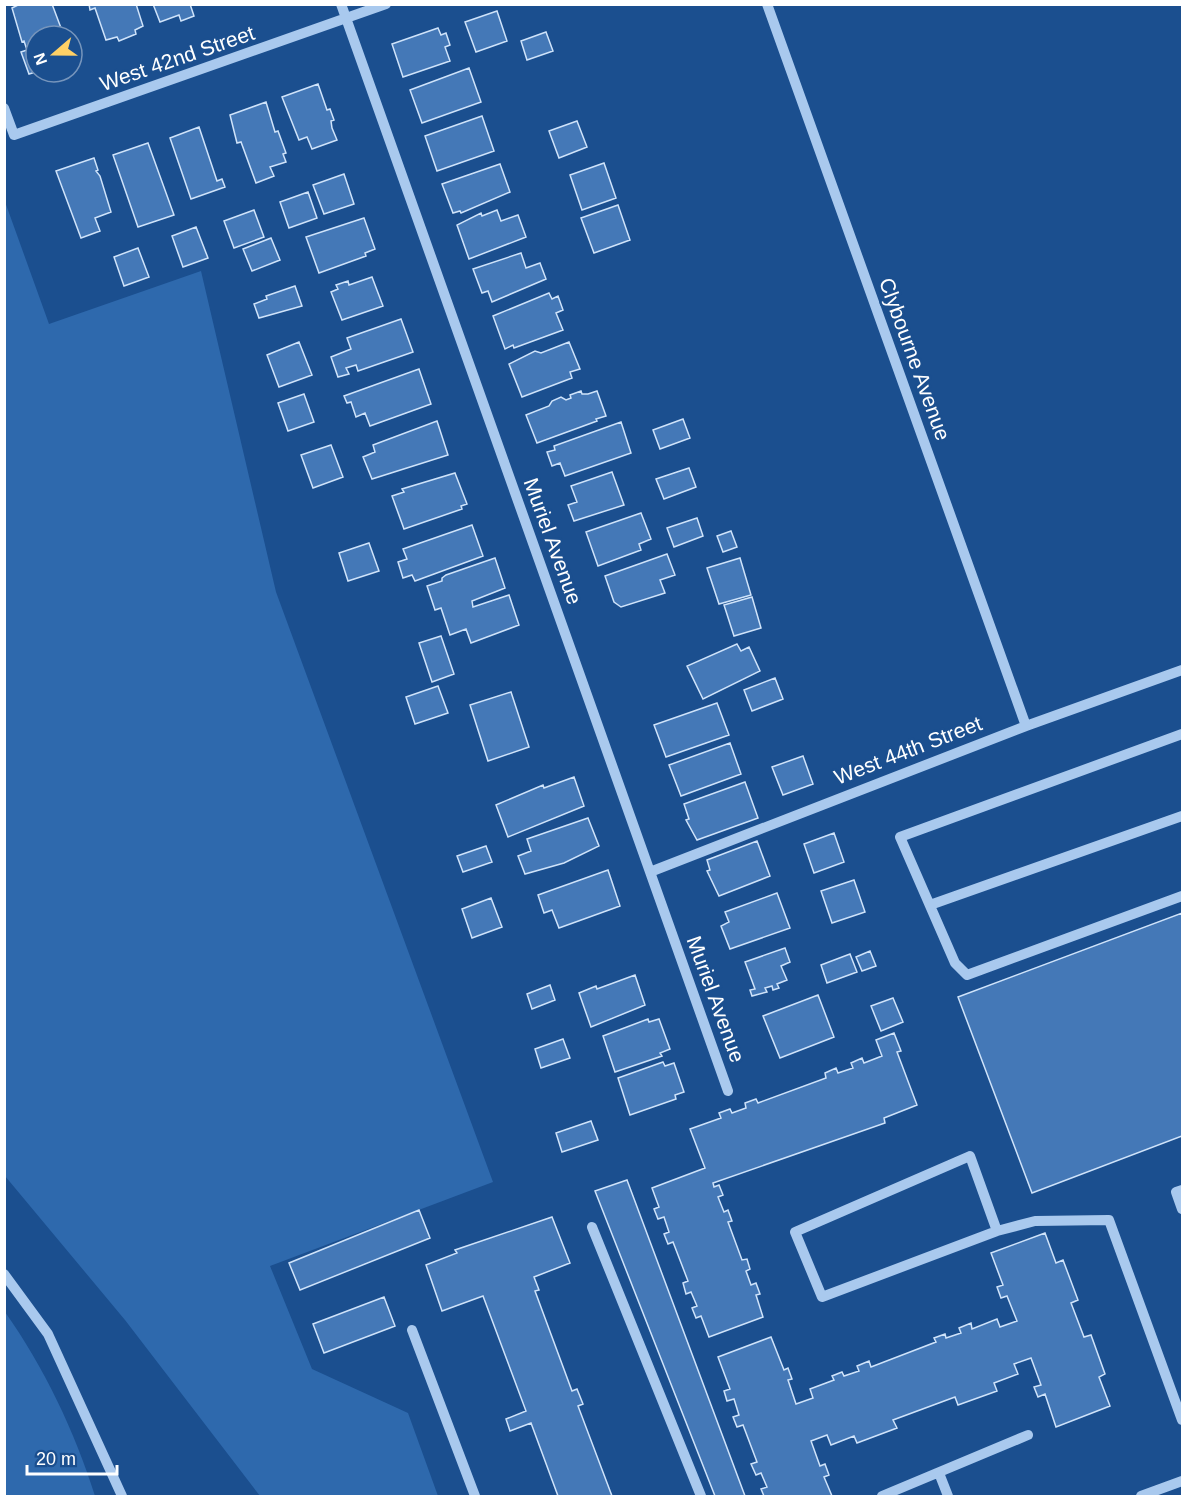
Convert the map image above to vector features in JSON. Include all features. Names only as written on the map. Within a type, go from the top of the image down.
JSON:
[{"type":"street","name":"Muriel Avenue","points":[[341,4],[728,1091]]},
{"type":"street","name":"West 42nd Street","points":[[4,108],[14,135],[386,4]]},
{"type":"street","name":"Clybourne Avenue","points":[[767,4],[1026,726]]},
{"type":"street","name":"West 44th Street","points":[[650,872],[1026,726],[1182,670]]},
{"type":"street","points":[[1182,734],[900,837],[955,963],[967,975],[1182,896]]},
{"type":"street","points":[[930,905],[1182,816]]},
{"type":"street","points":[[997,1231],[970,1156],[795,1232],[822,1297],[997,1231],[1035,1221],[1109,1220],[1182,1419]]},
{"type":"street","points":[[1182,1190],[1176,1192],[1182,1209]]},
{"type":"street","points":[[592,1227],[701,1497]]},
{"type":"street","points":[[4,1274],[48,1334],[122,1497]]},
{"type":"street","points":[[412,1330],[475,1497]]},
{"type":"street","points":[[882,1497],[1028,1435]]},
{"type":"street","points":[[939,1473],[948,1497]]},
{"type":"street","points":[[1141,1497],[1182,1481]]},
{"type":"shaded area","points":[[4,199],[49,324],[201,271],[276,592],[493,1182],[270,1266],[312,1369],[408,1413],[438,1496],[260,1496],[125,1320],[5,1176]]},
{"type":"shaded area","points":[[5,1312],[33,1355],[57,1401],[78,1448],[95,1496],[5,1496]]},
{"type":"building","points":[[20,4],[52,4],[60,24],[24,24],[24,41],[22,42],[12,8]]},
{"type":"building","points":[[89,4],[136,4],[143,26],[135,30],[136,34],[119,41],[117,37],[106,40],[95,8],[90,10]]},
{"type":"building","points":[[153,4],[190,4],[194,16],[181,21],[179,15],[160,22]]},
{"type":"building","points":[[497,11],[507,41],[476,52],[465,22]]},
{"type":"building","points":[[438,28],[441,35],[446,33],[450,45],[445,47],[450,61],[403,77],[392,44]]},
{"type":"building","points":[[546,32],[553,51],[527,60],[521,41]]},
{"type":"building","points":[[469,68],[481,102],[422,123],[410,90]]},
{"type":"building","points":[[318,84],[327,110],[330,109],[334,120],[331,121],[332,128],[337,140],[312,149],[307,137],[299,140],[282,97]]},
{"type":"building","points":[[266,102],[275,132],[278,131],[286,153],[283,154],[286,162],[270,167],[274,176],[256,183],[241,142],[237,143],[230,115]]},
{"type":"building","points":[[482,116],[494,151],[437,171],[425,136]]},
{"type":"building","points":[[577,121],[587,147],[559,158],[549,131]]},
{"type":"building","points":[[199,127],[217,181],[222,179],[225,187],[191,199],[170,138]]},
{"type":"building","points":[[148,143],[174,215],[138,227],[113,155]]},
{"type":"building","points":[[94,158],[98,170],[96,171],[100,176],[111,212],[95,218],[100,231],[81,238],[56,171]]},
{"type":"building","points":[[604,163],[616,198],[582,210],[570,175]]},
{"type":"building","points":[[500,164],[510,192],[461,213],[460,211],[453,213],[442,184]]},
{"type":"building","points":[[344,174],[354,204],[324,214],[313,185]]},
{"type":"building","points":[[308,192],[317,218],[289,228],[280,202]]},
{"type":"building","points":[[618,205],[630,240],[594,253],[581,218]]},
{"type":"building","points":[[254,210],[264,237],[234,248],[224,221]]},
{"type":"building","points":[[497,210],[501,221],[518,215],[526,237],[469,259],[457,225],[481,213],[482,216]]},
{"type":"building","points":[[364,218],[375,249],[365,253],[366,256],[319,273],[306,237]]},
{"type":"building","points":[[196,227],[208,258],[183,267],[172,236]]},
{"type":"building","points":[[271,238],[280,260],[252,271],[243,249]]},
{"type":"building","points":[[138,248],[149,277],[124,286],[114,257]]},
{"type":"building","points":[[521,253],[526,268],[540,263],[546,279],[492,302],[488,291],[482,293],[473,269]]},
{"type":"building","points":[[372,277],[383,306],[342,320],[331,292],[338,289],[336,285],[348,281],[349,285]]},
{"type":"building","points":[[295,286],[302,306],[259,318],[254,304],[267,299],[266,296]]},
{"type":"building","points":[[549,293],[552,299],[558,296],[563,310],[556,313],[563,330],[514,348],[513,345],[505,349],[493,316]]},
{"type":"building","points":[[401,319],[413,352],[358,371],[356,365],[346,368],[349,374],[338,377],[331,357],[351,349],[347,338]]},
{"type":"building","points":[[299,342],[312,375],[279,387],[267,355]]},
{"type":"building","points":[[569,342],[580,369],[570,372],[572,378],[522,397],[509,364],[535,351],[541,353]]},
{"type":"building","points":[[419,369],[431,404],[370,426],[365,413],[356,417],[351,402],[347,403],[344,396]]},
{"type":"building","points":[[581,391],[582,394],[588,394],[597,391],[606,416],[537,443],[526,415],[549,406],[552,401],[561,397],[566,400],[571,398],[570,395]]},
{"type":"building","points":[[304,394],[314,422],[288,431],[278,403]]},
{"type":"building","points":[[683,419],[690,438],[660,449],[653,430]]},
{"type":"building","points":[[437,421],[448,455],[372,479],[363,457],[375,452],[373,445]]},
{"type":"building","points":[[621,422],[631,453],[565,476],[560,463],[552,466],[547,452],[555,450],[554,446]]},
{"type":"building","points":[[331,445],[343,477],[313,488],[301,455]]},
{"type":"building","points":[[689,468],[696,487],[664,499],[656,479]]},
{"type":"building","points":[[612,472],[624,505],[574,521],[568,505],[577,502],[571,486]]},
{"type":"building","points":[[455,473],[467,504],[461,506],[462,509],[404,529],[392,496],[404,492],[402,489]]},
{"type":"building","points":[[641,513],[651,539],[639,544],[641,550],[598,566],[586,532]]},
{"type":"building","points":[[697,518],[703,536],[674,547],[667,528]]},
{"type":"building","points":[[472,525],[483,556],[415,581],[412,575],[403,578],[398,562],[407,559],[403,549]]},
{"type":"building","points":[[731,531],[737,547],[723,552],[717,536]]},
{"type":"building","points":[[369,543],[379,571],[348,581],[339,553]]},
{"type":"building","points":[[667,554],[675,575],[660,580],[665,593],[621,607],[614,602],[605,576]]},
{"type":"building","points":[[495,558],[505,588],[472,601],[473,607],[509,595],[519,625],[471,643],[466,629],[450,635],[441,608],[435,610],[427,586],[442,581],[446,575]]},
{"type":"building","points":[[740,558],[751,595],[719,604],[707,568]]},
{"type":"building","points":[[752,597],[761,628],[734,636],[724,605]]},
{"type":"building","points":[[441,636],[454,674],[432,682],[419,643]]},
{"type":"building","points":[[737,644],[741,651],[749,647],[760,671],[703,699],[687,666]]},
{"type":"building","points":[[775,678],[783,699],[752,711],[744,690]]},
{"type":"building","points":[[438,686],[448,713],[415,724],[406,697]]},
{"type":"building","points":[[511,692],[529,747],[488,761],[470,705]]},
{"type":"building","points":[[717,703],[729,735],[666,757],[654,725]]},
{"type":"building","points":[[730,743],[741,774],[681,796],[669,765]]},
{"type":"building","points":[[803,756],[813,784],[783,795],[772,767]]},
{"type":"building","points":[[574,777],[584,806],[508,837],[496,805],[543,785],[544,788]]},
{"type":"building","points":[[745,782],[758,818],[697,840],[686,820],[689,819],[684,804]]},
{"type":"building","points":[[588,818],[599,846],[564,863],[525,874],[518,856],[531,851],[527,839]]},
{"type":"building","points":[[834,833],[844,862],[814,873],[804,844]]},
{"type":"building","points":[[757,841],[770,876],[719,896],[707,871],[710,870],[707,860]]},
{"type":"building","points":[[486,846],[492,862],[463,872],[457,856]]},
{"type":"building","points":[[608,870],[620,906],[559,928],[552,910],[544,913],[538,895]]},
{"type":"building","points":[[854,880],[865,912],[832,923],[821,891]]},
{"type":"building","points":[[777,893],[790,928],[730,949],[721,926],[729,922],[725,912]]},
{"type":"building","points":[[491,898],[502,927],[472,938],[462,909]]},
{"type":"building","points":[[1182,913],[1182,1136],[1032,1193],[958,997]]},
{"type":"building","points":[[785,948],[790,962],[781,966],[787,980],[777,984],[779,988],[773,990],[772,986],[765,988],[767,992],[752,996],[750,990],[755,989],[745,962]]},
{"type":"building","points":[[870,951],[876,966],[862,971],[856,957]]},
{"type":"building","points":[[850,954],[857,972],[827,983],[821,965]]},
{"type":"building","points":[[635,975],[645,1005],[591,1027],[579,993]]},
{"type":"building","points":[[550,985],[555,1000],[532,1009],[527,994]]},
{"type":"building","points":[[818,995],[834,1037],[780,1058],[763,1016]]},
{"type":"building","points":[[893,998],[903,1022],[881,1031],[871,1006]]},
{"type":"building","points":[[648,1019],[649,1022],[659,1019],[670,1049],[660,1053],[662,1056],[615,1072],[603,1036]]},
{"type":"building","points":[[894,1033],[901,1051],[897,1052],[917,1105],[884,1118],[885,1123],[713,1183],[714,1187],[719,1185],[723,1195],[718,1197],[724,1212],[728,1210],[732,1221],[728,1222],[742,1260],[747,1259],[750,1269],[746,1271],[751,1285],[756,1283],[760,1294],[756,1295],[763,1317],[709,1337],[701,1316],[696,1318],[692,1308],[697,1306],[691,1292],[686,1294],[683,1283],[688,1281],[673,1242],[668,1244],[664,1234],[669,1232],[664,1217],[658,1219],[654,1209],[659,1207],[652,1188],[705,1168],[690,1129],[721,1118],[719,1113],[730,1109],[732,1113],[746,1108],[745,1103],[756,1099],[758,1103],[826,1078],[825,1073],[836,1068],[838,1073],[853,1068],[851,1063],[862,1058],[864,1063],[882,1056],[876,1040]]},
{"type":"building","points":[[563,1039],[570,1058],[541,1068],[535,1049]]},
{"type":"building","points":[[663,1062],[665,1066],[674,1063],[684,1092],[675,1095],[676,1099],[630,1115],[618,1078]]},
{"type":"building","points":[[591,1121],[598,1140],[562,1152],[556,1133]]},
{"type":"building","points":[[627,1180],[745,1496],[715,1496],[595,1191]]},
{"type":"building","points":[[419,1210],[430,1238],[300,1290],[289,1263]]},
{"type":"building","points":[[552,1217],[570,1263],[534,1277],[539,1290],[535,1291],[572,1391],[577,1389],[583,1404],[578,1406],[612,1496],[558,1496],[531,1423],[510,1431],[506,1419],[526,1411],[483,1296],[442,1311],[426,1265],[457,1253],[455,1250]]},
{"type":"building","points":[[1045,1233],[1056,1263],[1063,1260],[1078,1300],[1071,1303],[1084,1337],[1091,1335],[1105,1374],[1099,1377],[1110,1406],[1056,1427],[1045,1394],[1038,1397],[1034,1387],[1041,1385],[1031,1358],[1014,1364],[1018,1374],[994,1383],[997,1391],[958,1405],[955,1397],[893,1420],[897,1428],[857,1443],[854,1436],[831,1445],[827,1435],[811,1441],[820,1466],[825,1464],[829,1475],[824,1477],[832,1496],[764,1496],[761,1489],[767,1487],[761,1473],[756,1475],[751,1464],[757,1462],[743,1425],[737,1427],[733,1417],[739,1415],[734,1399],[727,1401],[724,1391],[730,1389],[718,1357],[771,1337],[784,1370],[788,1368],[792,1379],[788,1380],[796,1404],[813,1398],[810,1389],[834,1380],[832,1376],[842,1372],[844,1376],[859,1371],[857,1366],[869,1361],[871,1367],[936,1342],[934,1338],[945,1334],[946,1338],[961,1333],[959,1328],[971,1323],[972,1329],[997,1319],[1000,1327],[1017,1321],[1007,1296],[1001,1298],[997,1287],[1003,1285],[991,1253]]},
{"type":"building","points":[[384,1297],[395,1326],[324,1353],[313,1324]]}]
